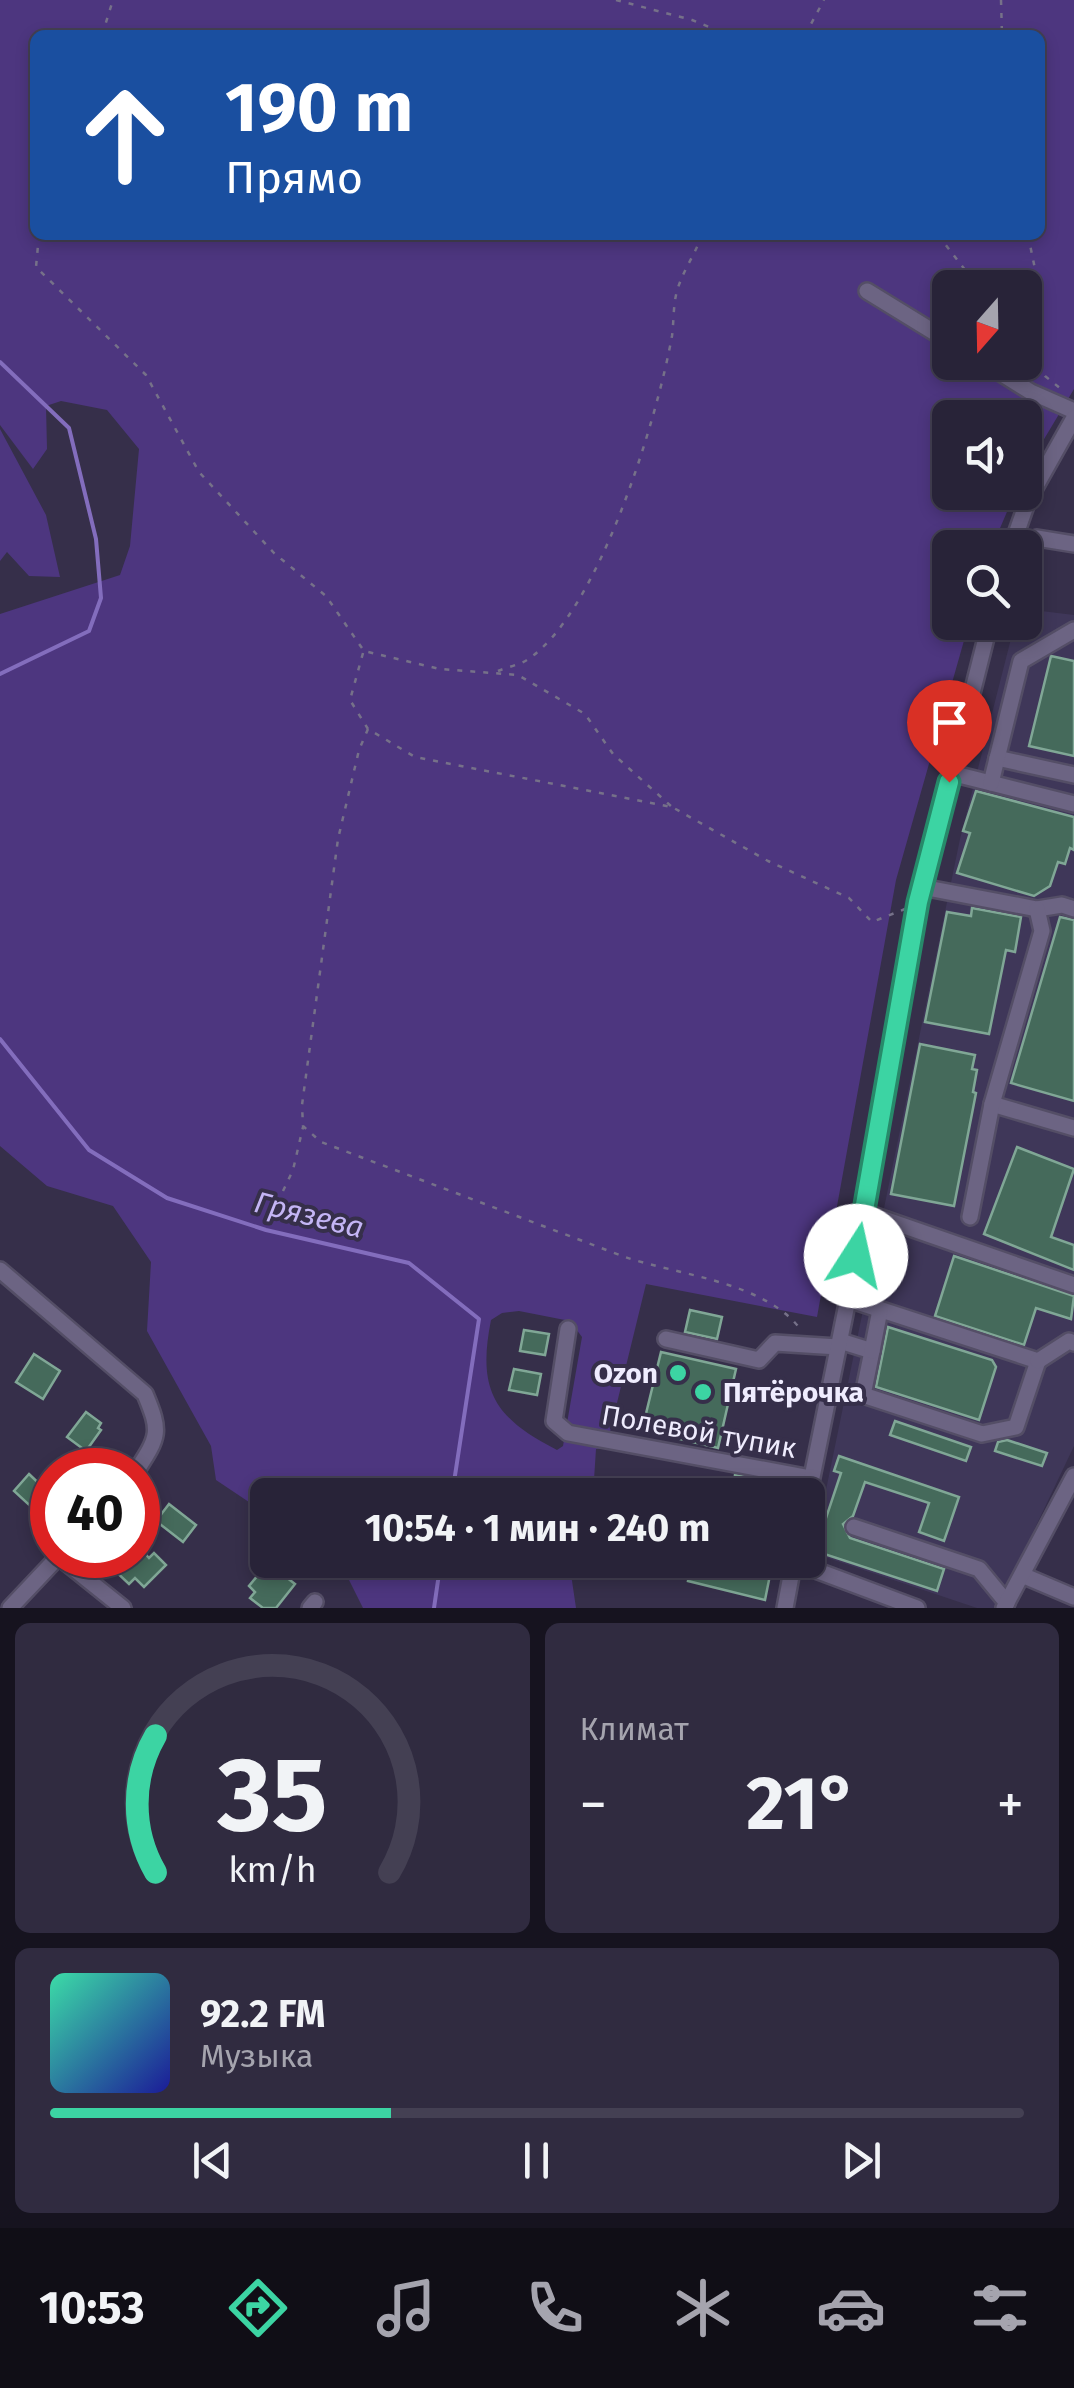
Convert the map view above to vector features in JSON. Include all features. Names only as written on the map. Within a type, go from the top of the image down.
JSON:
[{"type":"street","points":[[867,291],[932,331]]},
{"type":"street","points":[[1012,380],[1074,414],[1028,500],[1017,530]]},
{"type":"street","points":[[1042,539],[1074,544]]},
{"type":"street","points":[[990,783],[1022,661],[1074,630]]},
{"type":"street","points":[[812,1478],[921,889],[985,640]]},
{"type":"street","points":[[997,758],[1074,775]]},
{"type":"street","points":[[950,778],[990,783],[1074,804]]},
{"type":"street","points":[[921,889],[1036,909],[1062,905],[1074,909]]},
{"type":"street","points":[[970,1217],[992,1104],[1042,930],[1036,909]]},
{"type":"street","points":[[992,1104],[1074,1128]]},
{"type":"street","points":[[864,1212],[1074,1285]]},
{"type":"street","points":[[0,1270],[145,1394],[157,1423],[157,1439],[151,1448]]},
{"type":"street","points":[[848,1299],[1038,1362]]},
{"type":"street","points":[[880,1310],[863,1395],[982,1434],[1016,1427],[1038,1362],[1069,1341],[1074,1342]]},
{"type":"street","name":"Полевой тупик","points":[[568,1329],[554,1422],[568,1433],[812,1478]]},
{"type":"street","points":[[666,1338],[760,1360],[774,1343],[839,1344],[872,1351]]},
{"type":"street","points":[[854,1527],[979,1569],[1006,1605],[1074,1476]]},
{"type":"street","points":[[825,1573],[917,1608]]},
{"type":"street","points":[[1022,1575],[1074,1597]]},
{"type":"street","points":[[10,1608],[38,1578]]},
{"type":"street","points":[[86,1578],[123,1608]]},
{"type":"street","points":[[784,1608],[790,1578]]},
{"type":"path","points":[[104,30],[113,0]]},
{"type":"path","points":[[616,0],[716,30]]},
{"type":"path","points":[[807,30],[824,0]]},
{"type":"path","points":[[1001,0],[1002,30]]},
{"type":"path","points":[[39,240],[36,267],[146,375],[199,472],[274,553],[326,596],[364,652],[440,669],[518,675],[585,714],[612,754],[672,807],[848,898],[872,922],[921,889]]},
{"type":"path","points":[[495,672],[526,660],[561,627],[606,544],[631,488],[650,430],[672,334],[675,296],[699,240]]},
{"type":"path","points":[[942,240],[965,270]]},
{"type":"path","points":[[1029,240],[1032,270]]},
{"type":"path","points":[[1042,368],[1045,376],[1074,396]]},
{"type":"path","points":[[364,652],[350,700],[368,730],[415,758],[672,807]]},
{"type":"path","points":[[283,1191],[293,1170],[303,1126],[302,1105],[338,839],[359,750],[368,730]]},
{"type":"path","points":[[303,1126],[320,1142],[625,1257],[675,1274],[711,1278],[777,1306],[800,1326],[808,1345]]},
{"type":"shaded area","points":[[0,0],[1074,0],[1074,389],[1042,443],[1042,400],[932,400],[932,510],[1008,510],[999,530],[932,530],[932,640],[964,640],[896,880],[817,1317],[646,1284],[606,1448],[596,1449],[594,1478],[250,1478],[250,1503],[216,1480],[211,1446],[147,1331],[151,1262],[113,1206],[47,1186],[0,1146],[0,614],[120,575],[130,546],[139,449],[107,410],[61,401],[46,406],[47,449],[33,469],[0,425]],"holes":[[[519,1311],[570,1321],[582,1337],[563,1446],[557,1450],[518,1426],[495,1399],[489,1383],[487,1344],[491,1320],[502,1313]]]},
{"type":"shaded area","points":[[0,429],[46,515],[60,577],[29,576],[7,552],[0,561]]},
{"type":"shaded area","points":[[1042,611],[1074,615],[1074,1446],[997,1608],[977,1608],[825,1557],[825,1495],[960,839],[1011,640],[1042,640]]},
{"type":"shaded area","points":[[348,1578],[572,1578],[576,1608],[363,1608]]},
{"type":"building","points":[[1051,656],[1074,661],[1074,756],[1029,746]]},
{"type":"building","points":[[976,791],[1074,817],[1074,850],[1070,848],[1065,864],[1058,862],[1050,886],[1034,896],[957,873],[970,833],[963,831]]},
{"type":"building","points":[[972,908],[1021,917],[1015,952],[1006,950],[989,1034],[925,1022],[947,912],[971,916]]},
{"type":"building","points":[[1060,917],[1074,920],[1074,1101],[1011,1083]]},
{"type":"building","points":[[920,1044],[975,1055],[972,1069],[977,1070],[973,1092],[976,1093],[954,1206],[891,1194]]},
{"type":"building","points":[[1017,1147],[1074,1169],[1051,1237],[1074,1245],[1074,1270],[984,1234]]},
{"type":"building","points":[[954,1256],[1074,1296],[1071,1319],[1036,1308],[1024,1345],[935,1316]]},
{"type":"building","points":[[690,1310],[722,1317],[717,1339],[685,1332]]},
{"type":"building","points":[[888,1327],[992,1360],[996,1367],[979,1420],[876,1387]]},
{"type":"building","points":[[524,1330],[549,1334],[545,1355],[520,1351]]},
{"type":"building","points":[[661,1352],[736,1369],[718,1448],[642,1430]]},
{"type":"building","points":[[34,1354],[60,1371],[43,1399],[16,1382]]},
{"type":"building","points":[[514,1369],[541,1374],[537,1395],[509,1390]]},
{"type":"building","points":[[86,1412],[101,1423],[101,1430],[88,1448],[67,1437]]},
{"type":"building","points":[[895,1421],[971,1447],[966,1461],[890,1435]]},
{"type":"building","points":[[1007,1440],[1047,1453],[1042,1466],[995,1451],[998,1442]]},
{"type":"building","points":[[839,1456],[959,1497],[944,1541],[919,1532],[929,1503],[865,1482],[853,1516],[843,1524],[850,1538],[944,1569],[937,1591],[825,1554],[825,1521],[841,1473],[834,1471]]},
{"type":"building","points":[[29,1474],[30,1506],[14,1491]]},
{"type":"building","points":[[169,1504],[196,1525],[183,1542],[160,1524],[160,1516]]},
{"type":"building","points":[[135,1578],[153,1578],[144,1587]]},
{"type":"building","points":[[256,1578],[287,1578],[295,1584],[276,1608],[263,1608],[250,1598],[255,1592],[249,1586]]},
{"type":"building","points":[[689,1578],[769,1578],[765,1600],[688,1581]]},
{"type":"waterway","name":"Грязева","points":[[0,362],[69,428],[96,539],[101,598],[89,631],[0,674]]},
{"type":"waterway","name":"Грязева","points":[[0,1039],[89,1150],[167,1198],[266,1230],[409,1263],[479,1319],[455,1478]]},
{"type":"waterway","name":"Грязева","points":[[434,1608],[438,1578]]},
{"type":"place","name":"Ozon","points":[[678,1373]]},
{"type":"place","name":"Пятёрочка","points":[[703,1392]]},
{"type":"route","points":[[856,1256],[918,902],[949,782]]}]
